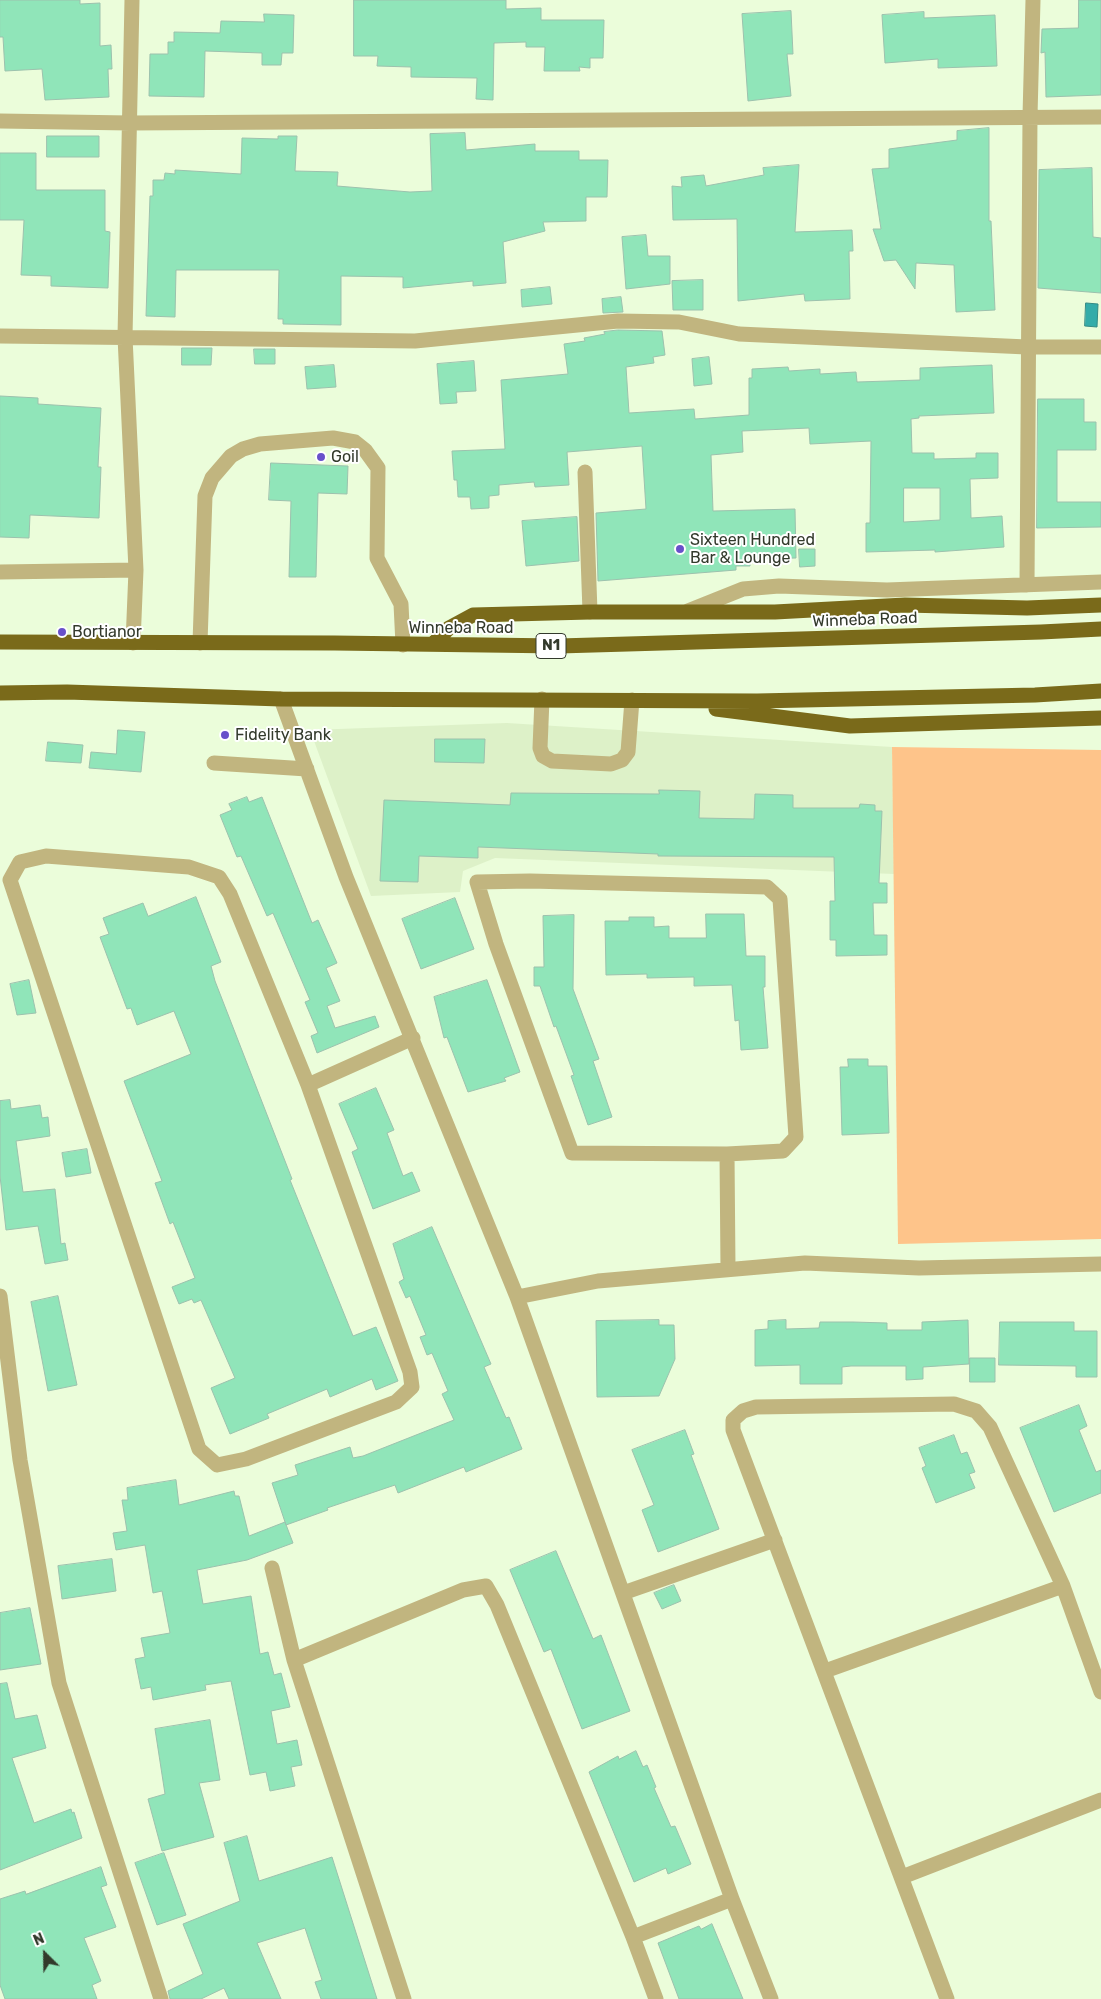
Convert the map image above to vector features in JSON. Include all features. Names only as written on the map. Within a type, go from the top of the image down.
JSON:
[{"type":"highway","points":[[433,644],[448,628],[473,615],[688,611],[775,612],[905,605],[1027,608],[1101,605]]},
{"type":"highway","name":"Winneba Road","points":[[0,642],[559,646],[1101,629]]},
{"type":"highway","points":[[0,693],[68,692],[281,699],[757,701],[1035,695],[1101,691]]},
{"type":"highway","points":[[639,700],[850,726],[1101,718]]},
{"type":"street","points":[[132,0],[125,337],[136,570],[133,643]]},
{"type":"street","points":[[1027,585],[1027,347],[1033,0]]},
{"type":"street","points":[[0,121],[130,123],[1101,117]]},
{"type":"street","points":[[0,336],[415,341],[618,321],[670,322],[739,334],[1027,347],[1101,347]]},
{"type":"street","points":[[200,643],[205,496],[212,478],[231,456],[243,449],[260,444],[333,438],[354,442],[372,457],[378,468],[377,558],[401,604],[404,645]]},
{"type":"street","points":[[585,472],[590,612]]},
{"type":"street","points":[[0,572],[136,570]]},
{"type":"street","points":[[688,611],[743,589],[779,586],[887,590],[1101,582]]},
{"type":"street","points":[[281,699],[346,877],[518,1297],[732,1899],[771,1999]]},
{"type":"street","points":[[542,699],[540,748],[543,756],[552,761],[611,764],[622,760],[628,752],[639,700]]},
{"type":"street","points":[[214,764],[307,769]]},
{"type":"street","points":[[46,856],[65,857],[189,867],[218,877],[230,894],[308,1085],[410,1372],[412,1387],[396,1402],[246,1459],[217,1465],[199,1449],[10,880],[20,862],[46,856]]},
{"type":"street","points":[[477,882],[767,888],[780,899],[796,1137],[783,1151],[727,1154],[572,1153],[496,944],[477,882]]},
{"type":"street","points":[[308,1085],[413,1038]]},
{"type":"street","points":[[727,1154],[728,1268]]},
{"type":"street","points":[[518,1297],[598,1281],[728,1268],[805,1263],[920,1268],[1101,1264]]},
{"type":"street","points":[[0,1296],[20,1460],[59,1683],[155,1997]]},
{"type":"street","points":[[947,1999],[733,1430],[733,1420],[743,1411],[756,1407],[954,1404],[976,1411],[990,1426],[1063,1586],[1101,1692]]},
{"type":"street","points":[[623,1592],[775,1540]]},
{"type":"street","points":[[272,1568],[294,1660],[404,1999]]},
{"type":"street","points":[[294,1660],[463,1590],[486,1586],[497,1605],[633,1937],[656,1999]]},
{"type":"street","points":[[825,1671],[1063,1586]]},
{"type":"street","points":[[902,1876],[1101,1800]]},
{"type":"street","points":[[633,1937],[732,1899]]},
{"type":"shaded area","points":[[507,723],[892,747],[894,874],[495,858],[463,871],[460,892],[371,896],[310,730]]},
{"type":"shaded area","points":[[892,747],[1101,750],[1101,1239],[898,1244]]},
{"type":"water","points":[[1086,303],[1098,304],[1097,327],[1085,326]]},
{"type":"building","points":[[0,0],[80,0],[80,4],[100,3],[100,46],[111,45],[112,69],[108,69],[109,97],[45,100],[42,69],[5,71],[3,37],[0,37]]},
{"type":"building","points":[[354,0],[506,0],[506,9],[541,8],[541,20],[604,20],[603,58],[590,58],[590,68],[579,67],[580,71],[544,71],[545,47],[526,47],[526,42],[494,43],[493,100],[476,99],[477,78],[411,77],[411,67],[377,66],[378,56],[354,56]]},
{"type":"building","points":[[1079,0],[1101,0],[1101,95],[1046,97],[1045,52],[1041,53],[1042,29],[1078,28]]},
{"type":"building","points":[[791,11],[793,54],[787,54],[791,96],[748,101],[742,14]]},
{"type":"building","points":[[924,12],[924,18],[995,15],[997,66],[938,68],[938,59],[885,63],[882,15]]},
{"type":"building","points":[[264,14],[294,15],[293,53],[282,53],[281,65],[262,65],[262,53],[205,51],[204,97],[149,96],[150,54],[168,54],[168,42],[174,42],[174,32],[220,33],[221,21],[264,22]]},
{"type":"building","points":[[989,128],[989,221],[991,221],[995,310],[956,312],[954,265],[916,263],[915,289],[896,260],[884,261],[873,229],[881,229],[872,169],[889,168],[889,149],[957,140],[957,131]]},
{"type":"building","points":[[465,133],[466,150],[535,144],[535,151],[579,151],[579,160],[608,160],[607,197],[586,197],[586,221],[543,222],[545,231],[503,242],[506,283],[473,286],[473,281],[403,288],[403,277],[341,276],[341,325],[283,324],[283,319],[278,319],[279,270],[176,270],[175,317],[146,316],[150,196],[153,196],[153,180],[164,180],[165,173],[175,174],[175,170],[241,174],[242,138],[278,139],[278,136],[297,136],[295,171],[338,172],[337,186],[410,192],[432,191],[430,134]]},
{"type":"building","points":[[47,136],[99,136],[99,157],[47,157]]},
{"type":"building","points":[[0,153],[36,153],[36,190],[105,190],[105,231],[110,232],[108,288],[51,286],[51,276],[21,275],[24,220],[0,220]]},
{"type":"building","points":[[799,165],[795,232],[852,230],[853,251],[849,251],[850,299],[805,301],[804,294],[738,301],[737,219],[673,220],[672,186],[682,187],[681,177],[704,175],[706,186],[764,175],[763,168]]},
{"type":"building","points":[[1092,168],[1093,237],[1101,238],[1101,293],[1038,288],[1039,170]]},
{"type":"building","points":[[646,235],[648,256],[670,256],[670,284],[626,289],[622,237]]},
{"type":"building","points":[[703,280],[703,310],[673,310],[672,281]]},
{"type":"building","points":[[550,287],[552,304],[522,307],[521,290]]},
{"type":"building","points":[[621,297],[623,312],[603,313],[602,299]]},
{"type":"building","points":[[618,330],[662,331],[665,355],[653,357],[654,363],[626,367],[629,413],[694,409],[695,419],[749,415],[749,378],[752,378],[752,369],[788,367],[789,371],[820,369],[820,374],[856,372],[857,382],[920,380],[920,368],[992,365],[994,413],[919,416],[919,418],[911,419],[912,453],[934,453],[934,459],[976,458],[976,453],[998,453],[998,478],[970,479],[971,518],[1002,516],[1004,547],[935,552],[935,550],[866,552],[866,523],[870,523],[871,441],[810,444],[809,428],[742,431],[743,452],[711,455],[713,511],[795,509],[796,558],[750,559],[750,566],[736,566],[736,570],[598,581],[596,513],[646,509],[642,446],[567,452],[569,485],[535,487],[534,482],[499,485],[499,495],[489,496],[489,508],[471,509],[470,497],[458,497],[457,480],[454,480],[452,451],[505,449],[501,380],[568,374],[564,344],[585,341],[584,338],[605,334],[604,332]],"holes":[[[904,488],[940,488],[940,520],[904,522]]]},
{"type":"building","points":[[182,348],[212,348],[211,365],[182,365]]},
{"type":"building","points":[[254,349],[275,349],[275,364],[255,364]]},
{"type":"building","points":[[709,357],[712,384],[694,386],[692,359]]},
{"type":"building","points":[[474,361],[476,391],[456,392],[457,403],[440,404],[437,364]]},
{"type":"building","points":[[334,365],[336,387],[307,389],[305,367]]},
{"type":"building","points":[[0,396],[38,398],[38,404],[101,408],[98,467],[101,467],[99,518],[30,515],[29,538],[0,537]]},
{"type":"building","points":[[1038,399],[1084,399],[1084,422],[1096,422],[1096,450],[1057,450],[1057,502],[1101,502],[1101,527],[1037,528]]},
{"type":"building","points":[[271,463],[348,466],[347,494],[318,493],[316,577],[289,577],[291,501],[269,500]]},
{"type":"building","points":[[577,517],[579,561],[526,566],[522,521]]},
{"type":"building","points":[[799,549],[815,549],[815,566],[800,567]]},
{"type":"building","points":[[118,730],[145,732],[141,772],[89,768],[91,752],[116,754]]},
{"type":"building","points":[[435,739],[485,739],[484,763],[435,762]]},
{"type":"building","points":[[48,742],[83,745],[81,763],[46,761]]},
{"type":"building","points":[[659,790],[700,791],[699,818],[754,819],[755,794],[793,795],[793,808],[859,808],[860,804],[875,805],[875,811],[882,811],[879,883],[887,883],[887,903],[873,903],[874,935],[887,935],[887,955],[836,956],[836,940],[830,940],[830,901],[835,901],[834,857],[658,856],[658,854],[478,847],[478,858],[419,856],[418,882],[380,881],[384,800],[510,805],[511,793],[659,794]]},
{"type":"building","points":[[247,797],[249,802],[262,797],[312,923],[318,920],[337,963],[326,968],[340,1001],[327,1006],[335,1028],[375,1016],[379,1027],[317,1053],[311,1036],[318,1033],[305,1002],[310,1000],[273,913],[267,916],[241,856],[237,857],[220,815],[232,810],[229,804]]},
{"type":"building","points":[[196,897],[221,962],[211,966],[215,981],[292,1179],[290,1180],[353,1336],[376,1327],[398,1381],[376,1390],[372,1379],[330,1397],[327,1389],[267,1414],[269,1418],[230,1434],[211,1388],[235,1378],[201,1300],[194,1303],[192,1299],[179,1304],[172,1287],[195,1278],[173,1222],[170,1224],[155,1183],[162,1181],[124,1081],[191,1054],[174,1011],[137,1025],[131,1008],[127,1009],[100,937],[109,934],[103,918],[143,903],[148,916]]},
{"type":"building","points":[[455,898],[474,949],[421,969],[402,919]]},
{"type":"building","points":[[706,914],[744,914],[746,956],[765,956],[765,987],[763,987],[768,1048],[741,1050],[739,1020],[735,1021],[732,985],[694,986],[694,977],[647,978],[647,974],[606,975],[605,921],[629,921],[629,917],[654,917],[654,927],[669,926],[669,938],[706,938]]},
{"type":"building","points":[[574,915],[573,989],[599,1059],[593,1061],[612,1117],[588,1125],[571,1076],[574,1075],[556,1026],[554,1027],[540,986],[534,986],[534,967],[544,967],[543,916]]},
{"type":"building","points":[[29,980],[36,1013],[17,1015],[10,984]]},
{"type":"building","points":[[487,980],[520,1072],[504,1078],[506,1081],[468,1092],[447,1037],[444,1038],[434,997]]},
{"type":"building","points":[[848,1059],[868,1059],[868,1066],[887,1066],[889,1133],[842,1135],[840,1067],[848,1067]]},
{"type":"building","points":[[376,1088],[394,1130],[387,1133],[403,1176],[412,1172],[420,1191],[373,1209],[352,1152],[358,1149],[339,1104]]},
{"type":"building","points":[[10,1100],[11,1109],[40,1105],[42,1118],[48,1117],[50,1136],[16,1141],[23,1192],[55,1189],[61,1244],[65,1243],[68,1260],[45,1264],[38,1226],[6,1230],[0,1176],[0,1101]]},
{"type":"building","points":[[87,1149],[91,1173],[66,1177],[62,1153]]},
{"type":"building","points":[[432,1227],[491,1364],[484,1367],[506,1418],[509,1417],[522,1449],[466,1472],[464,1467],[398,1493],[395,1485],[327,1508],[328,1510],[286,1525],[272,1483],[298,1475],[295,1465],[350,1447],[353,1458],[363,1456],[454,1420],[442,1394],[448,1391],[432,1353],[427,1355],[420,1337],[426,1335],[410,1296],[406,1298],[399,1282],[404,1279],[393,1244]]},
{"type":"building","points":[[58,1296],[77,1385],[48,1391],[31,1302]]},
{"type":"building","points":[[659,1320],[659,1325],[674,1325],[675,1359],[659,1396],[597,1397],[596,1321]]},
{"type":"building","points":[[786,1320],[786,1329],[819,1328],[820,1322],[853,1322],[887,1323],[887,1330],[922,1330],[922,1322],[968,1320],[969,1364],[923,1367],[923,1379],[906,1380],[906,1366],[842,1367],[842,1384],[800,1384],[800,1365],[755,1366],[755,1330],[768,1329],[768,1321]]},
{"type":"building","points":[[1000,1322],[1074,1322],[1074,1331],[1097,1331],[1097,1377],[1076,1377],[1076,1366],[999,1365]]},
{"type":"building","points":[[970,1358],[995,1358],[995,1382],[970,1382]]},
{"type":"building","points":[[1079,1405],[1087,1426],[1079,1430],[1096,1472],[1101,1470],[1101,1493],[1054,1512],[1020,1428]]},
{"type":"building","points":[[685,1430],[694,1454],[691,1455],[719,1529],[658,1552],[642,1510],[654,1505],[632,1450]]},
{"type":"building","points":[[954,1435],[961,1454],[967,1452],[975,1472],[969,1474],[975,1488],[936,1503],[922,1468],[926,1466],[919,1448]]},
{"type":"building","points":[[176,1480],[179,1505],[234,1491],[235,1496],[239,1496],[249,1536],[285,1522],[293,1543],[247,1560],[197,1570],[203,1604],[251,1596],[260,1654],[268,1652],[274,1675],[281,1673],[290,1707],[271,1711],[277,1744],[297,1740],[302,1765],[291,1767],[295,1786],[270,1791],[266,1772],[250,1775],[231,1681],[205,1685],[206,1690],[153,1700],[151,1687],[141,1689],[135,1659],[145,1657],[141,1638],[170,1633],[162,1591],[153,1593],[145,1545],[116,1550],[113,1533],[127,1531],[122,1500],[128,1500],[127,1488]]},
{"type":"building","points":[[556,1551],[593,1639],[601,1635],[630,1711],[582,1729],[551,1649],[544,1652],[510,1570]]},
{"type":"building","points":[[112,1559],[116,1591],[62,1599],[58,1566]]},
{"type":"building","points":[[674,1585],[681,1601],[662,1609],[654,1593]]},
{"type":"building","points":[[30,1608],[41,1664],[0,1670],[0,1613]]},
{"type":"building","points":[[7,1683],[15,1719],[37,1715],[46,1748],[12,1758],[34,1823],[71,1809],[72,1813],[74,1812],[82,1838],[0,1870],[0,1684]]},
{"type":"building","points":[[210,1720],[220,1780],[199,1783],[214,1837],[162,1851],[148,1799],[165,1794],[155,1729]]},
{"type":"building","points":[[636,1751],[643,1767],[647,1765],[656,1787],[654,1788],[671,1827],[675,1826],[691,1864],[668,1874],[666,1868],[634,1882],[589,1772],[618,1756],[619,1759]]},
{"type":"building","points":[[247,1836],[259,1881],[332,1857],[377,1999],[321,1999],[315,1982],[322,1980],[305,1928],[257,1943],[281,1999],[229,1999],[224,1988],[201,1999],[170,1999],[168,1991],[203,1974],[183,1924],[240,1901],[224,1843]]},
{"type":"building","points":[[164,1853],[186,1915],[157,1925],[135,1863]]},
{"type":"building","points":[[101,1867],[107,1885],[101,1887],[116,1927],[84,1938],[101,1981],[92,1985],[97,1999],[5,1999],[0,1985],[0,1899],[25,1891],[26,1894]]},
{"type":"building","points":[[712,1924],[743,1999],[679,1999],[658,1943],[699,1926],[701,1929]]},
{"type":"place","name":"Goil","points":[[321,457]]},
{"type":"place","name":"Sixteen Hundred Bar & Lounge","points":[[680,549]]},
{"type":"place","name":"Bortianor","points":[[62,632]]},
{"type":"place","name":"Fidelity Bank","points":[[225,735]]}]
